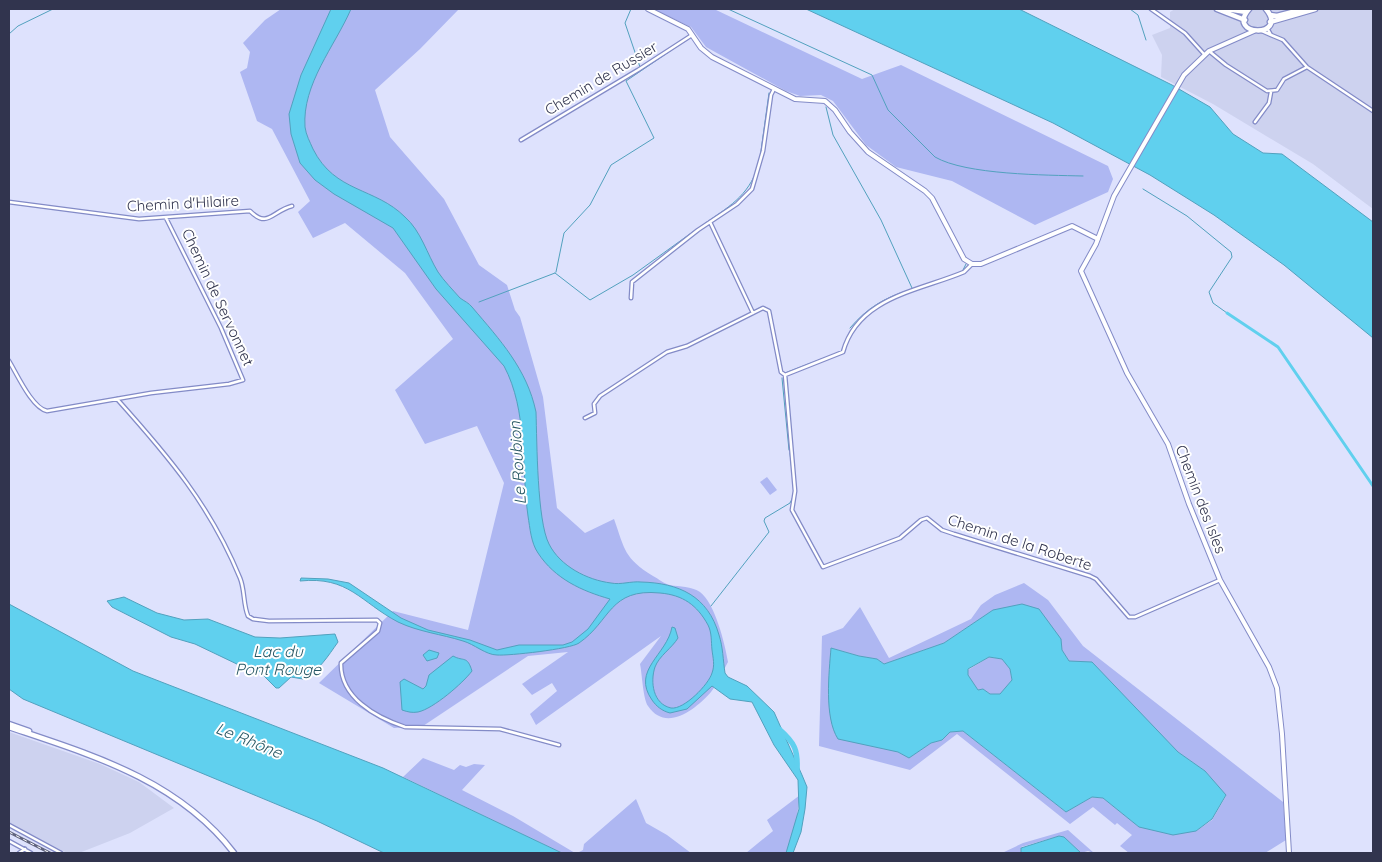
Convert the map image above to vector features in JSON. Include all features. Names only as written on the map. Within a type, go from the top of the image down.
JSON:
[{"type":"main road","points":[[1216,9],[1245,20]]},
{"type":"main road","points":[[1227,9],[1248,10],[1245,20],[1247,26],[1254,31],[1262,31],[1267,28],[1270,22],[1270,15],[1266,9]]},
{"type":"main road","points":[[1270,15],[1277,16],[1304,9]]},
{"type":"main road","points":[[1270,22],[1315,9]]},
{"type":"main road","points":[[9,726],[117,765],[171,794],[198,817],[234,853]]},
{"type":"street","points":[[648,9],[682,24],[706,53],[774,89],[795,99],[820,100],[830,104],[868,152],[926,191],[932,198],[959,253],[972,264],[981,264],[1072,226],[1098,239]]},
{"type":"street","points":[[1151,9],[1185,33],[1204,54]]},
{"type":"street","points":[[1239,38],[1247,26]]},
{"type":"street","points":[[1267,28],[1271,35]]},
{"type":"street","name":"Chemin des Isles","points":[[1254,31],[1204,54],[1184,74],[1114,196],[1098,239],[1083,264],[1081,271],[1127,373],[1168,444],[1189,504],[1220,580],[1269,667],[1276,688],[1283,736],[1289,853]]},
{"type":"street","points":[[1262,31],[1283,40],[1307,67],[1373,112]]},
{"type":"street","name":"Chemin de Russier","points":[[521,140],[692,35]]},
{"type":"street","points":[[1209,51],[1226,65],[1270,92],[1277,90],[1284,79],[1307,67]]},
{"type":"street","points":[[631,298],[632,282],[710,222],[737,204],[752,189],[761,159],[774,89]]},
{"type":"street","points":[[1255,122],[1269,102],[1270,92]]},
{"type":"street","name":"Chemin d'Hilaire","points":[[9,202],[139,219],[250,211],[258,219],[264,220],[292,206]]},
{"type":"street","name":"Chemin de Servonnet","points":[[117,399],[229,384],[243,380],[221,328],[166,218]]},
{"type":"street","points":[[710,222],[753,313]]},
{"type":"street","points":[[585,418],[595,413],[594,404],[600,396],[667,352],[687,346],[763,308],[769,311],[783,374],[842,352],[855,326],[875,306],[964,272],[972,264]]},
{"type":"street","points":[[9,361],[41,410],[47,411],[117,399],[183,475],[215,524],[240,577],[248,616],[253,619],[377,620],[380,623],[378,631],[371,639],[346,656],[341,663],[340,676],[349,694],[390,722],[405,727],[500,729],[559,745]]},
{"type":"street","name":"Chemin de la Roberte","points":[[783,374],[795,491],[792,510],[823,567],[900,538],[921,520],[927,518],[942,530],[1090,576],[1096,580],[1129,617],[1135,617],[1220,580]]},
{"type":"street","points":[[9,825],[61,853]]},
{"type":"street","points":[[9,841],[32,853]]},
{"type":"street","points":[[18,853],[25,849]]},
{"type":"shaded area","points":[[281,9],[459,9],[420,49],[375,90],[390,137],[444,199],[479,265],[507,285],[515,310],[520,317],[543,397],[557,508],[585,533],[614,519],[624,546],[636,564],[666,584],[697,590],[705,597],[715,614],[728,662],[718,681],[705,699],[681,716],[663,718],[655,714],[646,703],[640,664],[661,636],[536,725],[530,714],[557,691],[552,683],[532,695],[522,684],[568,652],[528,656],[423,726],[394,728],[319,683],[393,611],[468,630],[504,483],[477,426],[425,444],[395,390],[453,339],[405,273],[345,223],[313,238],[298,212],[310,201],[272,129],[257,121],[240,72],[247,68],[250,52],[243,43],[265,20]]},
{"type":"shaded area","points":[[653,9],[714,9],[862,79],[901,65],[1108,166],[1113,179],[1108,192],[1035,225],[952,181],[896,167],[866,145],[833,101],[821,95],[800,96],[786,91],[706,47],[691,27]]},
{"type":"shaded area","points":[[1175,9],[1373,9],[1373,209],[1313,164],[1213,104],[1161,77],[1162,55],[1152,35],[1170,28],[1170,12]]},
{"type":"shaded area","points":[[767,477],[777,490],[770,495],[760,482]]},
{"type":"shaded area","points":[[1024,583],[1048,600],[1083,646],[1283,802],[1286,840],[1265,853],[1129,853],[1120,846],[1132,835],[1117,823],[1115,825],[1093,807],[1070,824],[957,734],[910,770],[819,746],[822,636],[843,628],[860,607],[889,658],[971,619],[981,605],[995,595]],"holes":[[[993,610],[1062,650],[1069,661],[1178,752],[1205,771],[1226,796],[1212,820],[1196,831],[1139,827],[1103,798],[1092,797],[1066,812],[963,731],[950,732],[942,740],[931,743],[909,758],[898,752],[829,686],[831,648],[877,659],[884,664],[944,643]]]},
{"type":"shaded area","points":[[989,657],[1002,659],[1010,669],[1012,680],[1001,694],[990,694],[983,689],[978,690],[968,675],[968,670]]},
{"type":"shaded area","points":[[9,732],[100,764],[139,782],[174,808],[130,833],[79,853],[67,853],[9,823]]},
{"type":"shaded area","points":[[423,758],[454,770],[460,765],[466,767],[474,764],[485,765],[462,790],[513,816],[575,853],[562,853],[403,777]]},
{"type":"shaded area","points":[[800,795],[795,830],[786,853],[746,853],[773,831],[767,820]]},
{"type":"shaded area","points":[[636,799],[646,823],[667,835],[691,853],[577,853],[583,850],[584,844]]},
{"type":"shaded area","points":[[1068,830],[1094,853],[1088,851],[1081,853],[1064,837],[1059,836],[1021,847],[1021,853],[1002,853],[1023,843]]},
{"type":"water","points":[[331,9],[351,9],[321,66],[309,96],[305,111],[305,127],[313,149],[332,174],[393,207],[411,223],[420,236],[440,275],[482,319],[502,343],[519,369],[532,396],[536,412],[538,481],[542,518],[545,533],[554,552],[575,571],[593,579],[615,583],[637,582],[668,585],[690,594],[708,610],[720,640],[725,673],[728,677],[747,686],[774,712],[807,787],[801,832],[793,853],[786,853],[799,809],[798,780],[774,745],[752,702],[730,699],[712,686],[687,709],[670,713],[662,710],[655,704],[647,689],[648,671],[669,637],[672,627],[675,628],[678,638],[659,659],[655,667],[653,679],[654,692],[660,702],[665,706],[676,708],[689,701],[710,678],[714,662],[711,634],[704,618],[688,602],[676,596],[660,593],[643,593],[630,596],[612,608],[590,634],[579,643],[552,650],[493,655],[463,641],[398,622],[353,592],[331,582],[300,581],[301,578],[328,579],[349,583],[401,618],[428,630],[470,640],[497,650],[519,645],[563,645],[572,642],[588,629],[610,599],[579,588],[561,577],[545,562],[534,545],[528,516],[517,402],[512,383],[504,366],[436,289],[393,228],[334,194],[315,180],[300,163],[291,134],[289,114],[301,75]]},
{"type":"water","points":[[806,9],[1019,9],[1172,85],[1210,107],[1233,134],[1263,153],[1282,154],[1373,222],[1373,338],[1284,265],[1214,215],[1150,175],[1053,123]]},
{"type":"water","name":"Lac du Pont Rouge","points":[[124,597],[157,613],[184,620],[208,619],[255,637],[280,638],[335,634],[338,642],[323,663],[309,676],[303,679],[291,677],[279,688],[276,688],[257,669],[241,666],[195,644],[171,637],[112,607],[107,601]]},
{"type":"water","name":"Le Rhône","points":[[9,604],[133,671],[383,768],[562,853],[384,853],[317,821],[23,699],[9,689]]},
{"type":"water","points":[[1022,604],[1039,609],[1061,639],[1062,650],[1069,661],[1092,662],[1178,752],[1205,771],[1226,795],[1212,819],[1196,831],[1173,835],[1139,827],[1103,798],[1092,797],[1066,812],[963,731],[950,732],[942,740],[931,743],[909,758],[898,752],[838,739],[829,707],[831,648],[877,659],[884,664],[944,643],[993,610]],"holes":[[[989,657],[1002,659],[1010,669],[1012,680],[1000,694],[990,694],[983,689],[978,690],[968,675],[968,669]]]},
{"type":"water","points":[[429,650],[439,653],[437,658],[427,661],[423,655]]},
{"type":"water","points":[[453,656],[467,661],[472,671],[468,676],[432,706],[418,712],[402,710],[400,682],[404,679],[423,689],[426,686],[429,675]]},
{"type":"water","points":[[1059,836],[1064,837],[1081,853],[1021,853],[1021,848]]},
{"type":"waterway","points":[[9,34],[18,26],[53,9]]},
{"type":"waterway","points":[[631,9],[625,23],[640,67]]},
{"type":"waterway","points":[[728,9],[872,75],[888,110],[935,157],[949,163],[986,171],[1083,176]]},
{"type":"waterway","points":[[1130,9],[1138,15],[1146,40]]},
{"type":"waterway","points":[[556,272],[564,233],[590,205],[611,165],[654,138],[626,81],[682,43]]},
{"type":"waterway","points":[[760,158],[769,93]]},
{"type":"waterway","points":[[826,107],[833,135],[881,220],[912,288]]},
{"type":"waterway","points":[[700,227],[740,197],[756,172]]},
{"type":"waterway","points":[[1143,189],[1187,216],[1231,252],[1232,257],[1209,292],[1213,303],[1227,313]]},
{"type":"waterway","points":[[555,273],[590,300],[633,275],[694,231]]},
{"type":"waterway","points":[[962,272],[966,264]]},
{"type":"waterway","points":[[479,302],[555,273]]},
{"type":"waterway","points":[[850,328],[876,304],[909,290]]},
{"type":"waterway","points":[[1227,313],[1278,347],[1373,486]]},
{"type":"waterway","points":[[785,373],[824,358]]},
{"type":"waterway","points":[[782,378],[789,450]]},
{"type":"waterway","points":[[790,453],[794,488]]},
{"type":"waterway","points":[[711,606],[769,532],[764,521],[765,518],[790,503],[793,497]]},
{"type":"waterway","name":"Le Roubion","points":[[779,729],[789,738],[794,747],[797,757],[797,770]]},
{"type":"railway","points":[[9,832],[50,853]]}]
